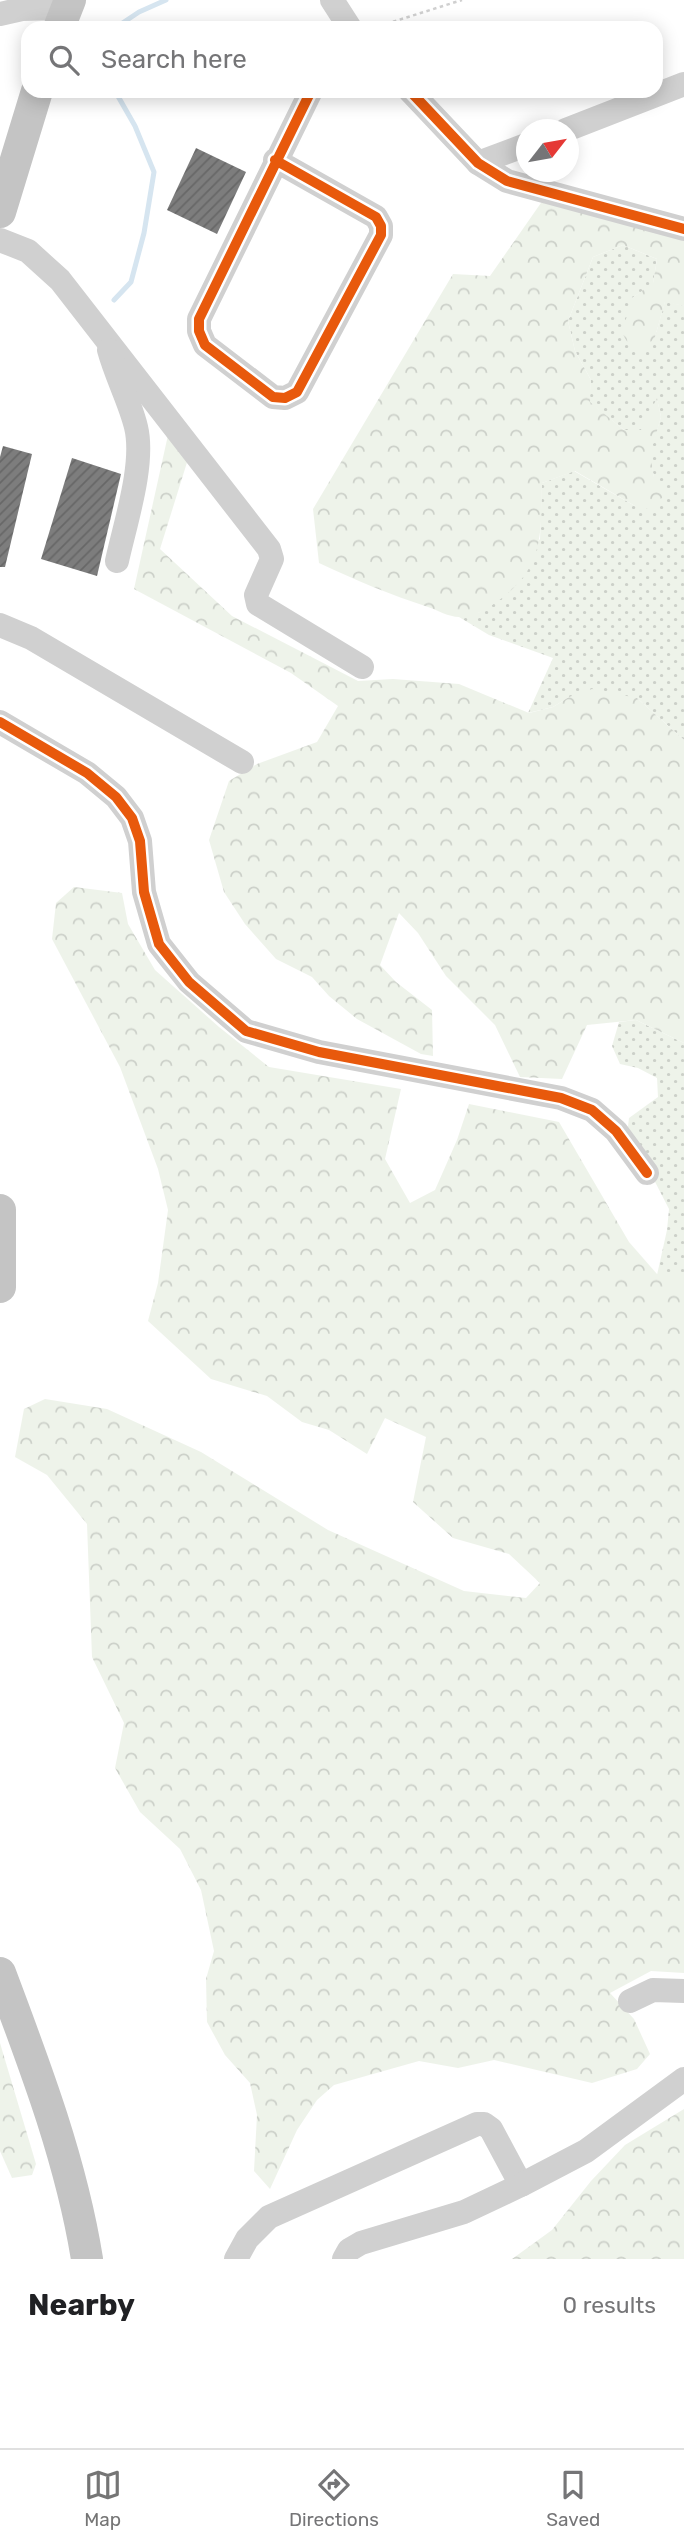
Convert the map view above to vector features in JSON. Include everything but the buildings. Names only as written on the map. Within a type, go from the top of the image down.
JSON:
[{"type":"main road","points":[[2,195],[35,98]]},
{"type":"main road","points":[[0,1210],[0,1287]]},
{"type":"main road","points":[[0,1972],[7,2012],[65,2163],[82,2224],[87,2259]]},
{"type":"street","points":[[332,0],[343,21]]},
{"type":"street","points":[[0,14],[22,9],[65,12]]},
{"type":"street","points":[[663,92],[684,84]]},
{"type":"street","points":[[275,160],[376,217],[381,226],[381,235],[297,392],[285,398],[273,397],[205,345],[199,331],[199,319],[275,160],[307,98]]},
{"type":"street","points":[[417,98],[478,163],[507,181],[684,229]]},
{"type":"street","points":[[579,125],[648,98]]},
{"type":"street","points":[[478,163],[516,149]]},
{"type":"street","points":[[0,240],[28,251],[60,280],[268,548],[272,559],[256,595],[258,604],[362,667]]},
{"type":"street","points":[[104,336],[116,377],[136,427],[139,457],[117,561]]},
{"type":"street","points":[[0,625],[31,638],[242,762]]},
{"type":"street","points":[[0,722],[87,774],[116,797],[132,818],[140,841],[144,892],[159,944],[189,982],[246,1031],[319,1052],[561,1098],[592,1110],[616,1130],[647,1173]]},
{"type":"street","points":[[630,2001],[653,1990],[684,1991]]},
{"type":"street","points":[[344,2259],[349,2250],[361,2243],[464,2212],[586,2151],[684,2079]]},
{"type":"street","points":[[236,2259],[247,2239],[269,2217],[477,2124],[485,2124],[491,2129],[521,2185]]},
{"type":"path","points":[[395,21],[462,0]]},
{"type":"green space","points":[[543,200],[684,240],[684,306],[665,302],[655,337],[646,348],[632,350],[622,333],[632,298],[653,283],[657,259],[623,245],[593,257],[568,321],[575,351],[591,380],[590,402],[624,430],[641,430],[657,398],[661,417],[650,455],[654,477],[665,494],[652,510],[635,506],[575,471],[542,483],[540,534],[532,563],[513,589],[489,607],[469,616],[447,615],[319,563],[313,509],[453,274],[490,276]]},
{"type":"green space","points":[[623,245],[657,259],[653,284],[632,298],[655,337],[665,301],[684,306],[684,740],[637,698],[569,697],[553,707],[528,713],[553,658],[489,635],[459,617],[480,612],[540,539],[542,483],[574,471],[635,506],[654,477],[649,455],[661,417],[657,399],[642,430],[624,430],[589,402],[591,380],[575,351],[568,321],[593,257]]},
{"type":"green space","points":[[170,426],[189,456],[160,549],[232,616],[358,681],[393,679],[459,684],[529,713],[553,707],[569,697],[592,689],[637,698],[684,740],[684,1043],[636,1020],[587,1025],[562,1079],[520,1077],[495,1025],[446,976],[418,933],[399,913],[380,965],[396,982],[432,1010],[433,1056],[421,1054],[357,1019],[329,996],[312,977],[276,959],[245,924],[224,892],[209,840],[229,781],[257,764],[317,742],[338,706],[291,673],[134,589]]},
{"type":"green space","points":[[74,887],[122,893],[128,924],[155,970],[269,1067],[401,1089],[385,1159],[410,1203],[435,1190],[469,1104],[559,1122],[629,1242],[657,1274],[684,1275],[684,1973],[651,1971],[610,1993],[634,2019],[650,2054],[637,2069],[592,2083],[494,2060],[458,2068],[419,2061],[334,2085],[317,2100],[297,2130],[270,2189],[254,2171],[257,2115],[250,2083],[225,2055],[207,2022],[206,1979],[214,1951],[201,1890],[180,1849],[140,1812],[115,1768],[124,1723],[92,1657],[87,1524],[47,1475],[15,1457],[24,1409],[45,1399],[107,1409],[201,1452],[328,1530],[464,1591],[526,1598],[540,1583],[509,1554],[453,1538],[413,1502],[426,1437],[385,1418],[367,1454],[329,1430],[302,1422],[267,1396],[211,1379],[148,1321],[158,1283],[168,1210],[158,1169],[120,1067],[52,939],[56,903]]},
{"type":"green space","points":[[636,1020],[684,1043],[684,1275],[657,1275],[669,1209],[627,1135],[629,1118],[658,1097],[657,1078],[638,1068],[620,1064],[612,1046],[619,1022]]},
{"type":"green space","points":[[0,2043],[36,2164],[32,2175],[12,2178],[0,2151]]},
{"type":"green space","points":[[684,2109],[684,2259],[512,2259],[552,2230],[591,2181],[625,2145]]},
{"type":"waterway","points":[[126,21],[166,0]]},
{"type":"waterway","points":[[114,300],[131,282],[144,233],[154,172],[135,126],[119,98]]},
{"type":"cycle path","points":[[277,161],[308,98]]},
{"type":"cycle path","points":[[417,98],[478,163],[507,181],[684,229]]},
{"type":"cycle path","points":[[277,161],[376,217],[381,226],[381,235],[297,392],[285,398],[273,397],[205,345],[199,331],[199,319],[277,161]]},
{"type":"cycle path","points":[[0,722],[87,773],[116,797],[132,818],[140,841],[144,892],[159,944],[189,982],[246,1031],[319,1052],[561,1098],[592,1110],[616,1131],[647,1173]]}]
